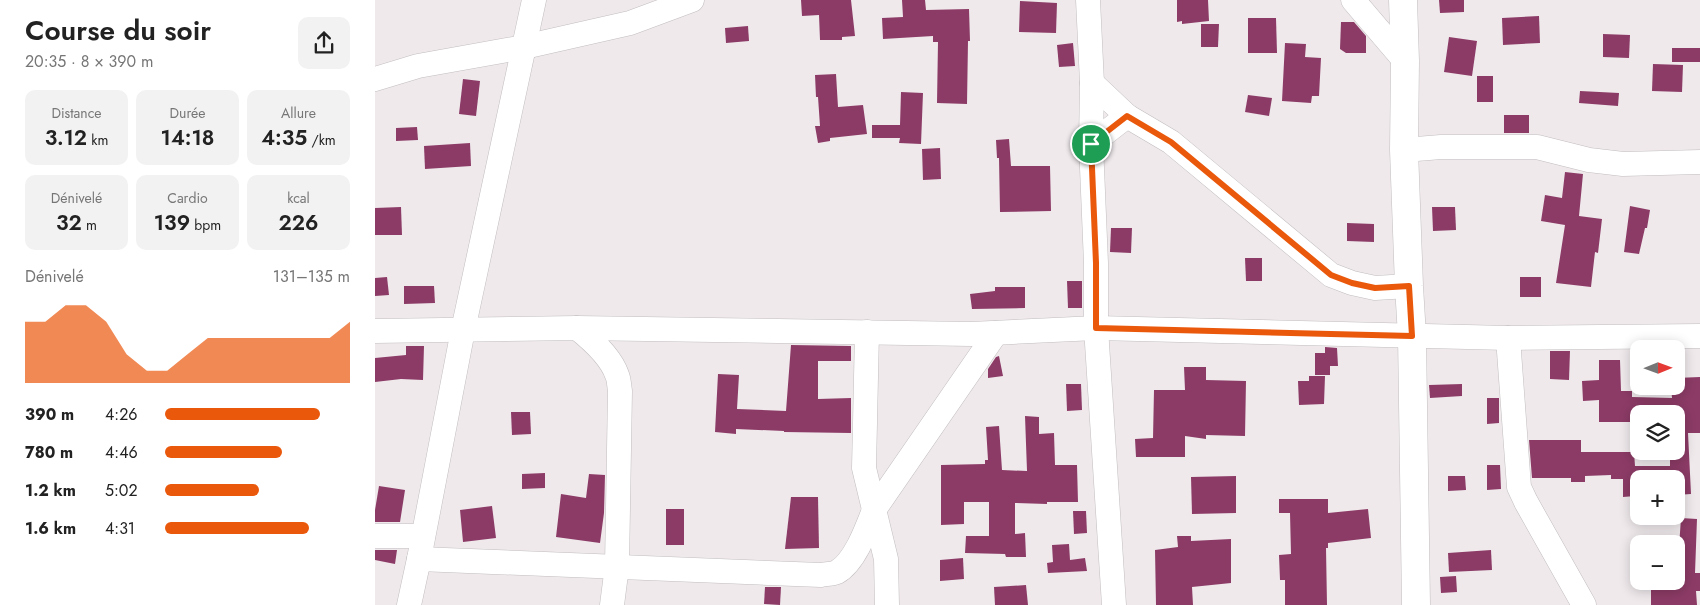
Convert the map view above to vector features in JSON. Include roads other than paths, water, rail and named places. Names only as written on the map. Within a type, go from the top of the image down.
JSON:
[{"type":"main road","points":[[1403,0],[1405,61],[1404,150],[1412,336],[1416,605]]},
{"type":"street","points":[[409,605],[463,330],[534,0]]},
{"type":"street","points":[[375,78],[418,66],[524,48],[630,23],[693,0]]},
{"type":"street","points":[[1088,0],[1092,83],[1091,144],[1096,263],[1096,328],[1114,605]]},
{"type":"street","points":[[1353,0],[1405,61]]},
{"type":"street","points":[[1092,83],[1127,116],[1171,142],[1331,275],[1352,283],[1375,288],[1409,286]]},
{"type":"street","points":[[1091,144],[1127,116]]},
{"type":"street","points":[[1404,150],[1441,147],[1537,148],[1589,160],[1623,164],[1700,162]]},
{"type":"street","points":[[577,328],[594,341],[606,357],[617,374],[620,391],[617,566],[612,605]]},
{"type":"street","points":[[375,331],[577,328],[996,333],[1096,328],[1508,338],[1700,336]]},
{"type":"street","points":[[867,332],[864,468],[886,559],[887,605]]},
{"type":"street","points":[[375,536],[421,547],[617,566],[821,574],[837,572],[849,560],[862,540],[874,510],[996,333]]},
{"type":"street","points":[[1508,338],[1519,487],[1584,605]]}]
